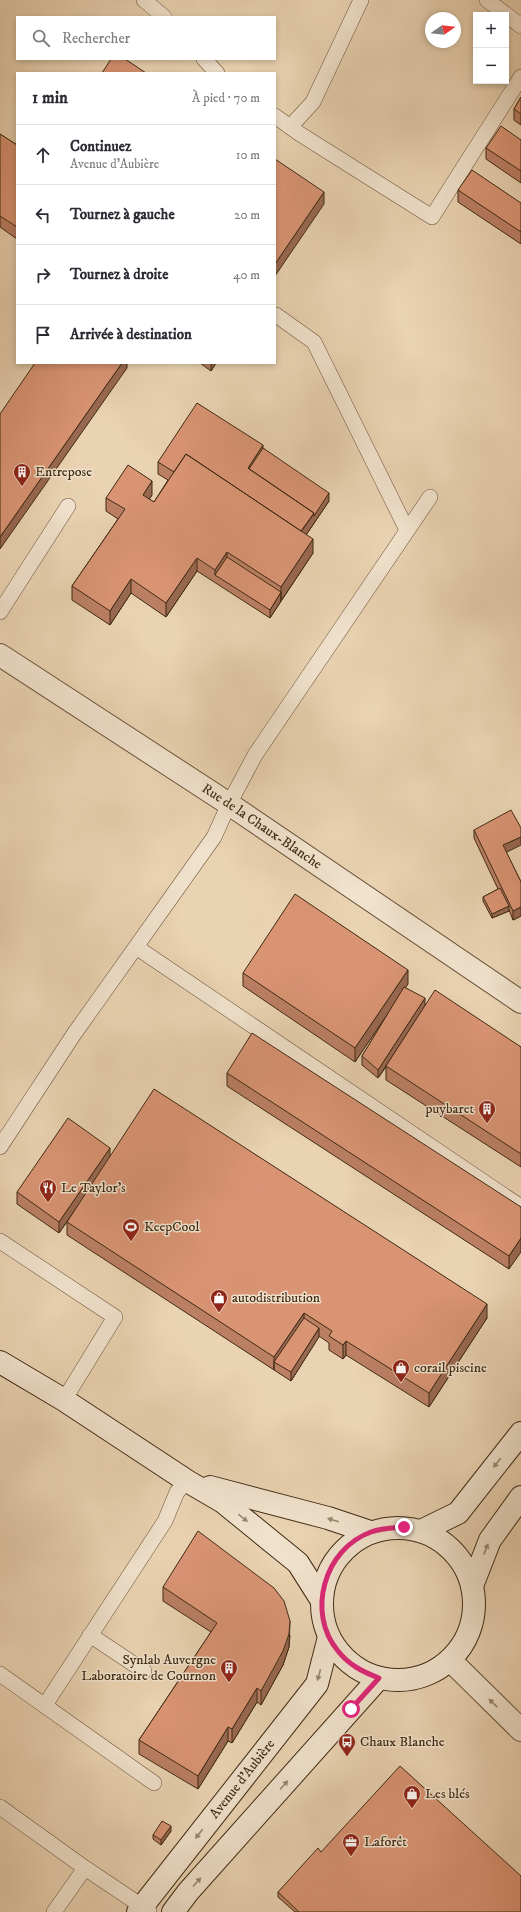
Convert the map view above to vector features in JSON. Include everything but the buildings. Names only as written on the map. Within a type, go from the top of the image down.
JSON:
[{"type":"main road","name":"Rue de la Chaux-Blanche","points":[[0,655],[229,804],[521,1002]]},
{"type":"main road","points":[[0,1362],[64,1400],[187,1481],[223,1502],[298,1563],[322,1601]]},
{"type":"main road","points":[[421,1531],[458,1512],[521,1433]]},
{"type":"main road","points":[[187,1481],[328,1518],[370,1532]]},
{"type":"main road","points":[[472,1586],[490,1540],[521,1497]]},
{"type":"main road","points":[[404,1527],[421,1531],[435,1537],[448,1546],[459,1558],[467,1571],[472,1586],[474,1606],[471,1627],[466,1639],[450,1660],[438,1669],[424,1676],[409,1680],[379,1678],[363,1672],[350,1663],[338,1651],[329,1637],[324,1619],[322,1601],[327,1578],[331,1567],[342,1552],[354,1541],[370,1532],[387,1528],[404,1527]]},
{"type":"main road","name":"Avenue d'Aubière","points":[[144,1910],[317,1684],[329,1637]]},
{"type":"main road","points":[[450,1660],[521,1730]]},
{"type":"main road","points":[[173,1912],[188,1892],[379,1678]]},
{"type":"lane","points":[[144,0],[163,16]]},
{"type":"lane","points":[[290,127],[313,102],[361,0]]},
{"type":"lane","points":[[487,0],[521,26]]},
{"type":"lane","points":[[205,60],[216,72]]},
{"type":"lane","points":[[276,117],[432,217],[521,77]]},
{"type":"lane","points":[[276,315],[314,342],[407,530]]},
{"type":"lane","points":[[0,1148],[74,1034],[214,838],[229,804],[255,755],[430,496]]},
{"type":"lane","points":[[0,612],[68,506]]},
{"type":"lane","points":[[136,947],[521,1207]]},
{"type":"lane","points":[[0,1241],[115,1318],[64,1400]]},
{"type":"lane","points":[[45,1705],[165,1521],[177,1492],[187,1481]]},
{"type":"lane","points":[[90,1635],[144,1671]]},
{"type":"lane","points":[[0,1674],[154,1783]]},
{"type":"lane","points":[[0,1807],[144,1910]]},
{"type":"lane","points":[[54,1912],[85,1868]]},
{"type":"place","name":"Entrepose","points":[[22,487]]},
{"type":"place","name":"puybaret","points":[[487,1124]]},
{"type":"place","name":"Le Taylor's","points":[[48,1203]]},
{"type":"place","name":"KeepCool","points":[[131,1242]]},
{"type":"place","name":"autodistribution","points":[[219,1313]]},
{"type":"place","name":"corail piscine","points":[[401,1383]]},
{"type":"place","name":"Synlab Auvergne Laboratoire de Cournon","points":[[229,1683]]},
{"type":"place","name":"Chaux Blanche","points":[[347,1757]]},
{"type":"place","name":"Les blés","points":[[412,1809]]},
{"type":"place","name":"Laforêt","points":[[351,1857]]},
{"type":"route","points":[[351,1709],[379,1678],[363,1672],[350,1663],[338,1651],[329,1637],[322,1613],[324,1583],[331,1567],[342,1552],[354,1541],[370,1532],[387,1528],[404,1527]]}]
